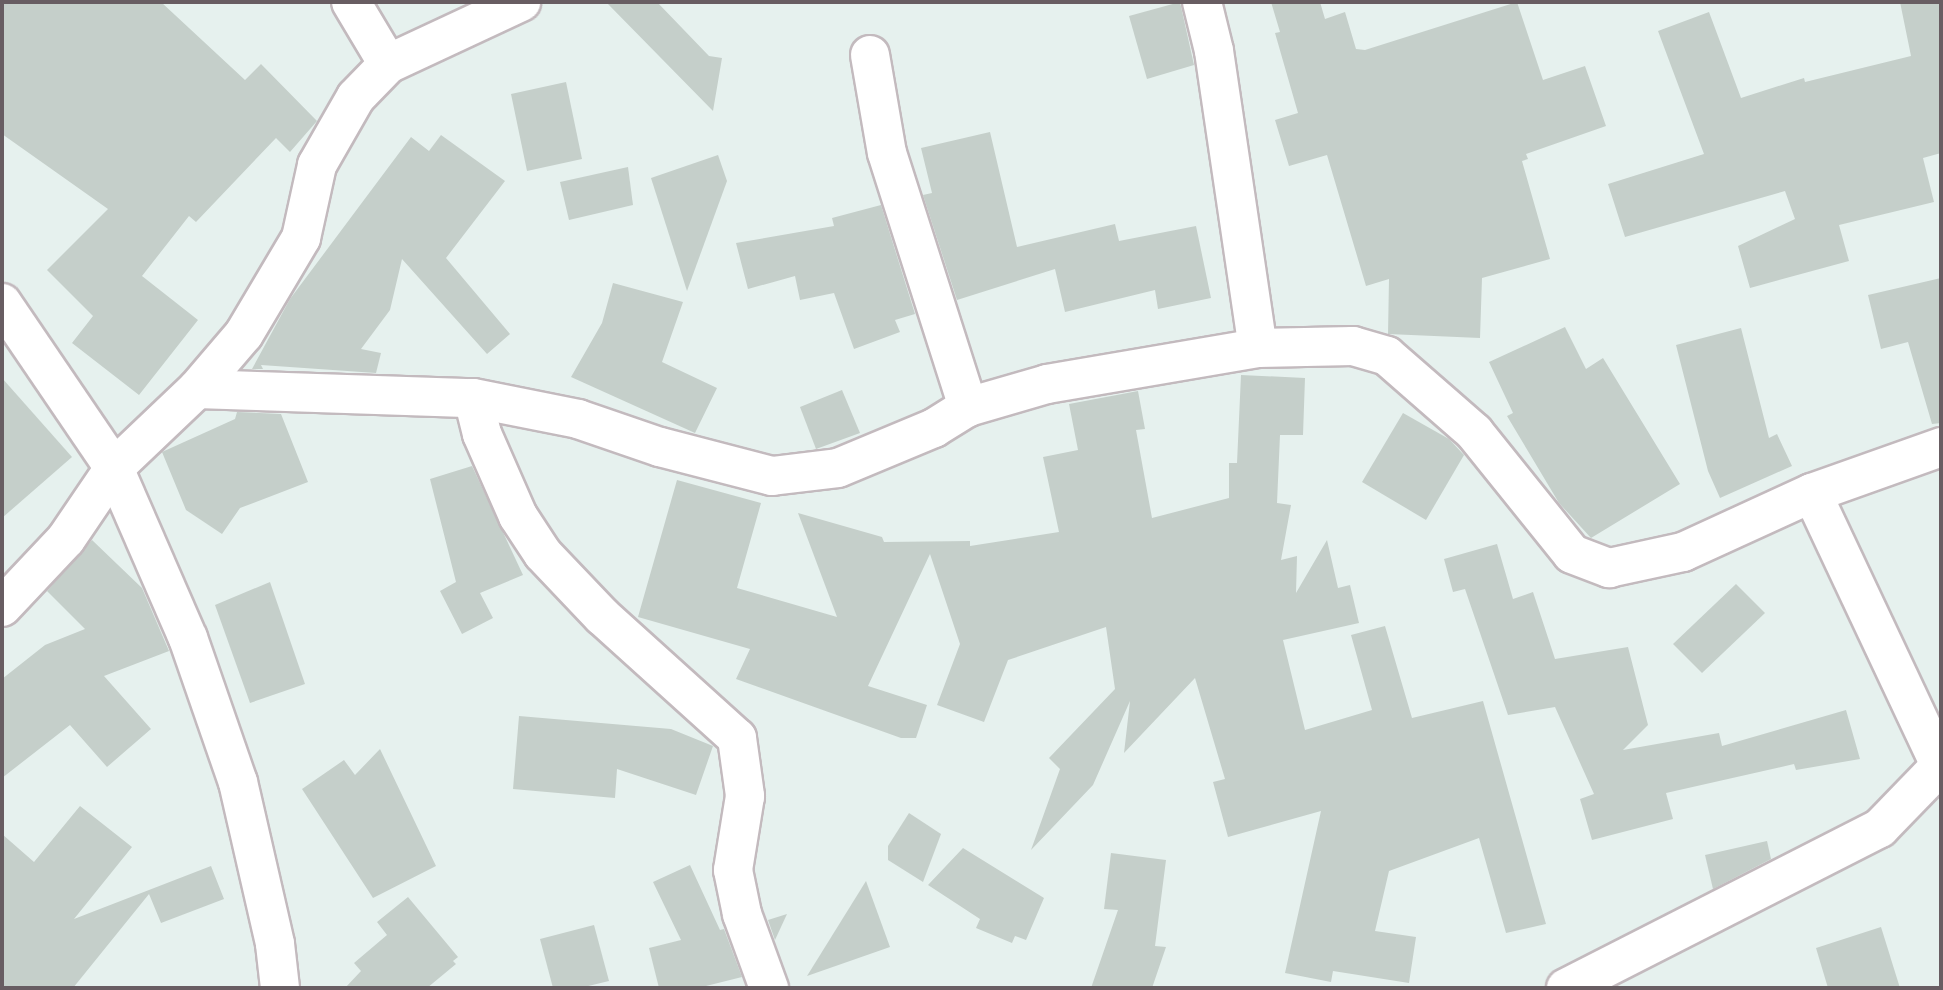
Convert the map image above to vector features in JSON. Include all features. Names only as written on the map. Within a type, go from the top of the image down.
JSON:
[{"type":"street","points":[[351,2],[388,64]]},
{"type":"street","points":[[2,607],[66,539],[114,468],[197,389],[244,334],[301,238],[317,165],[356,97],[388,64],[520,2]]},
{"type":"street","points":[[1202,2],[1214,51],[1258,348]]},
{"type":"street","points":[[870,55],[887,153],[968,407]]},
{"type":"street","points":[[2,303],[114,468],[188,638],[238,782],[275,944],[280,988]]},
{"type":"street","points":[[197,389],[473,398],[578,419],[660,447],[772,475],[838,468],[934,428],[968,407],[1047,384],[1258,348],[1353,346],[1387,356],[1474,432],[1572,554],[1609,568],[1683,552],[1812,493],[1941,447]]},
{"type":"street","points":[[473,398],[482,434],[518,516],[542,554],[602,616],[737,738],[745,796],[733,870],[742,914],[769,988]]},
{"type":"street","points":[[1566,988],[1880,828],[1941,766],[1812,493]]},
{"type":"building","points":[[2,2],[161,2],[245,80],[261,64],[317,121],[290,152],[276,138],[196,222],[189,216],[142,276],[198,320],[139,395],[72,343],[93,316],[47,270],[108,209],[2,134]]},
{"type":"building","points":[[606,2],[657,2],[709,56],[722,58],[713,111]]},
{"type":"building","points":[[1180,2],[1194,65],[1147,79],[1129,16]]},
{"type":"building","points":[[1271,2],[1320,2],[1325,19],[1345,12],[1356,49],[1365,50],[1517,2],[1543,80],[1585,66],[1606,126],[1526,154],[1528,159],[1522,161],[1550,259],[1482,278],[1480,338],[1388,334],[1389,279],[1366,286],[1327,155],[1289,166],[1275,120],[1298,113],[1275,33],[1280,32]]},
{"type":"building","points":[[1900,2],[1941,2],[1941,153],[1923,158],[1934,202],[1839,225],[1849,261],[1750,288],[1738,246],[1795,219],[1785,191],[1625,237],[1608,184],[1704,154],[1658,31],[1709,12],[1741,98],[1804,78],[1805,82],[1911,56]]},
{"type":"building","points":[[566,82],[582,159],[527,171],[511,94]]},
{"type":"building","points":[[990,132],[1017,247],[1115,224],[1119,241],[1196,226],[1211,298],[1158,309],[1155,290],[1065,312],[1055,269],[957,300],[923,195],[932,193],[921,148]]},
{"type":"building","points":[[441,135],[505,181],[446,258],[510,334],[487,354],[402,259],[390,310],[361,349],[381,353],[376,373],[261,365],[263,369],[252,369],[290,299],[411,137],[429,151]]},
{"type":"building","points":[[718,155],[727,181],[687,291],[651,178]]},
{"type":"building","points":[[628,167],[633,205],[569,220],[560,182]]},
{"type":"building","points":[[881,205],[915,314],[895,320],[900,332],[854,349],[834,293],[800,300],[795,276],[748,289],[736,243],[834,226],[832,218]]},
{"type":"building","points":[[1941,278],[1941,423],[1932,424],[1908,342],[1881,349],[1868,295]]},
{"type":"building","points":[[613,283],[683,302],[662,362],[717,388],[695,433],[571,377],[602,323]]},
{"type":"building","points":[[1565,327],[1586,369],[1603,358],[1680,484],[1591,538],[1559,503],[1507,416],[1513,413],[1489,362]]},
{"type":"building","points":[[1741,328],[1769,438],[1777,434],[1792,466],[1720,498],[1708,471],[1676,345]]},
{"type":"building","points":[[1241,375],[1305,378],[1303,435],[1280,435],[1277,503],[1291,505],[1281,560],[1297,556],[1296,593],[1327,540],[1338,588],[1350,585],[1359,623],[1283,640],[1305,730],[1372,710],[1351,635],[1385,626],[1412,718],[1483,701],[1546,924],[1506,933],[1479,838],[1389,871],[1375,931],[1416,937],[1409,983],[1333,971],[1331,982],[1285,973],[1321,811],[1228,837],[1213,782],[1225,779],[1195,678],[1124,753],[1130,701],[1093,785],[1031,850],[1060,769],[1049,758],[1115,689],[1106,627],[1008,660],[984,722],[937,705],[960,644],[930,554],[868,686],[927,705],[916,738],[901,738],[736,679],[750,649],[638,617],[677,480],[761,503],[737,588],[837,617],[798,513],[882,537],[884,542],[970,541],[970,546],[1059,532],[1043,457],[1078,450],[1069,404],[1138,391],[1145,429],[1136,430],[1152,518],[1229,498],[1229,463],[1237,463]]},
{"type":"building","points":[[2,378],[72,457],[2,518]]},
{"type":"building","points":[[842,390],[860,433],[816,449],[800,407]]},
{"type":"building","points":[[237,412],[281,414],[308,482],[240,508],[222,534],[186,510],[162,452],[235,419]]},
{"type":"building","points":[[1403,413],[1449,439],[1464,455],[1426,520],[1362,482]]},
{"type":"building","points":[[472,466],[523,575],[480,593],[493,618],[462,634],[440,591],[456,582],[430,479]]},
{"type":"building","points":[[92,540],[142,588],[169,651],[104,676],[151,729],[107,767],[70,725],[2,778],[2,679],[45,645],[85,629],[47,591]]},
{"type":"building","points":[[1497,544],[1513,599],[1533,592],[1555,659],[1628,647],[1648,725],[1623,750],[1719,733],[1722,746],[1846,710],[1860,759],[1796,770],[1794,764],[1666,793],[1673,819],[1592,840],[1580,799],[1594,794],[1555,707],[1508,715],[1465,589],[1453,592],[1444,559]]},
{"type":"building","points":[[270,582],[305,684],[250,703],[215,605]]},
{"type":"building","points":[[1736,584],[1765,613],[1702,673],[1673,644]]},
{"type":"building","points":[[519,716],[671,729],[713,746],[696,795],[617,769],[615,798],[513,789]]},
{"type":"building","points":[[380,749],[436,866],[373,898],[302,789],[344,760],[355,775]]},
{"type":"building","points":[[80,806],[132,847],[74,919],[211,866],[224,899],[161,923],[149,894],[73,988],[2,988],[2,834],[34,862]]},
{"type":"building","points":[[909,813],[941,834],[923,882],[888,860],[888,846]]},
{"type":"building","points":[[1767,841],[1771,859],[1713,889],[1705,855]]},
{"type":"building","points":[[963,848],[1044,898],[1026,940],[1015,936],[1012,943],[976,928],[980,919],[928,885]]},
{"type":"building","points":[[1111,853],[1166,860],[1155,946],[1166,947],[1152,988],[1091,988],[1118,910],[1104,909]]},
{"type":"building","points":[[690,865],[720,930],[724,929],[742,977],[698,988],[659,988],[649,948],[681,940],[653,882]]},
{"type":"building","points":[[866,881],[890,947],[807,976]]},
{"type":"building","points":[[408,897],[458,957],[453,961],[456,964],[427,988],[345,988],[361,971],[354,963],[387,935],[377,922]]},
{"type":"building","points":[[787,914],[775,940],[768,920]]},
{"type":"building","points":[[594,925],[609,981],[580,988],[553,988],[540,939]]},
{"type":"building","points":[[1881,927],[1900,988],[1828,988],[1816,948]]}]
